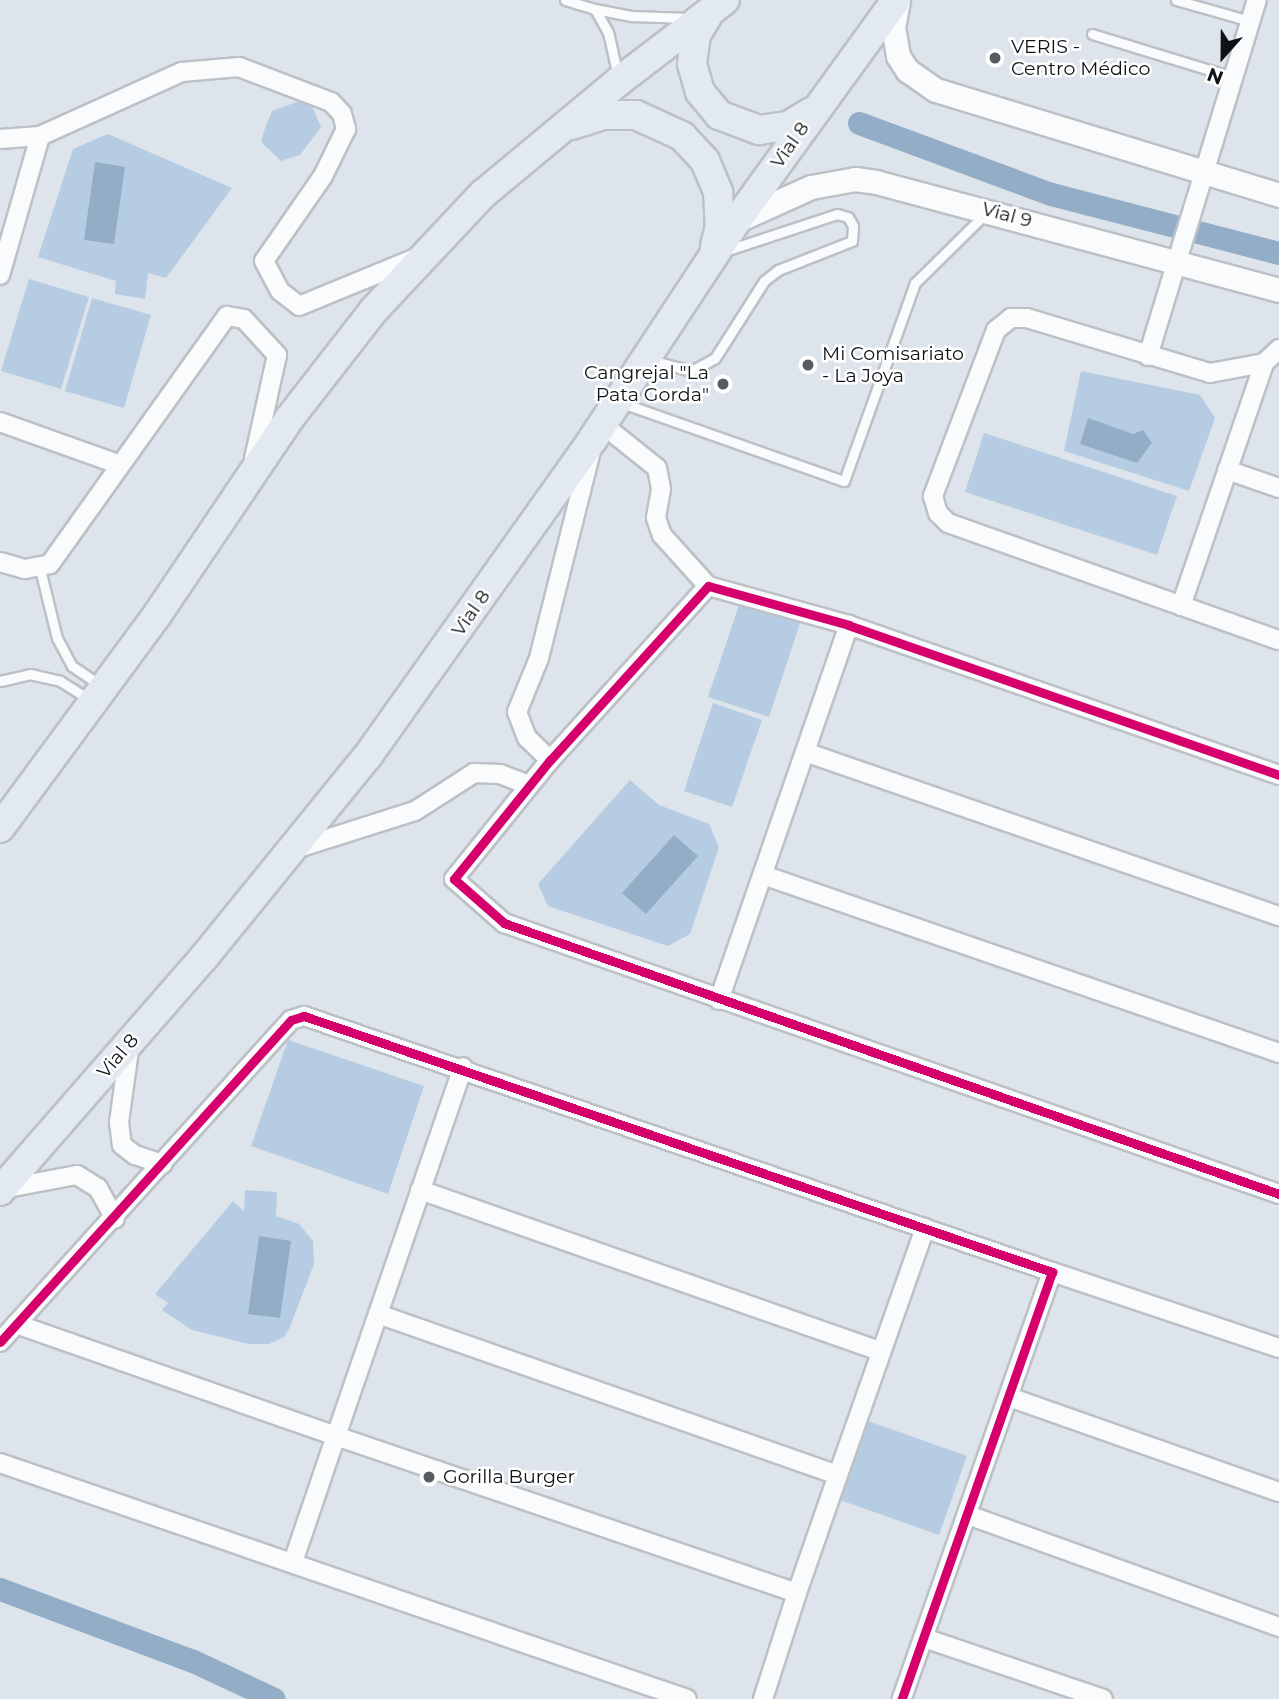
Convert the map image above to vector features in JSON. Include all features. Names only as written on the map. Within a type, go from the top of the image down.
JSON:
[{"type":"main road","name":"Vial 8","points":[[1,1190],[130,1043],[292,850],[444,652],[605,421],[737,220],[822,99],[897,0]]},
{"type":"main road","points":[[712,9],[696,35],[692,64],[700,92],[719,115],[744,128],[774,130],[802,120],[822,99]]},
{"type":"main road","points":[[6,816],[99,695],[319,378],[422,255],[551,136],[712,9]]},
{"type":"main road","points":[[551,136],[585,119],[619,114],[652,119],[682,136],[705,161],[720,209],[716,243],[707,264]]},
{"type":"street","points":[[897,0],[894,44],[906,70],[936,90],[1279,195]]},
{"type":"street","points":[[1148,356],[1257,0]]},
{"type":"street","points":[[0,139],[40,136],[183,72],[239,67],[331,102],[342,114],[346,129],[323,176],[264,261],[280,291],[299,306],[422,255]]},
{"type":"street","points":[[0,275],[40,136]]},
{"type":"street","name":"Vial 9","points":[[737,220],[791,194],[855,179],[917,190],[1279,290]]},
{"type":"street","points":[[0,562],[40,569],[50,564],[118,464],[227,316],[244,319],[277,355],[251,476]]},
{"type":"street","points":[[1264,363],[1210,373],[1027,318],[1004,321],[996,330],[933,496],[938,513],[948,523],[1279,640]]},
{"type":"street","points":[[1181,606],[1264,363],[1279,349]]},
{"type":"street","points":[[550,760],[527,738],[517,712],[539,658],[605,421],[657,468],[661,489],[656,518],[662,535],[708,586],[849,625],[1279,775]]},
{"type":"street","points":[[0,422],[118,464]]},
{"type":"street","points":[[1227,470],[1279,488]]},
{"type":"street","points":[[708,586],[528,785],[454,878],[504,923],[1279,1194]]},
{"type":"street","points":[[719,1000],[849,625]]},
{"type":"street","points":[[805,752],[1279,916]]},
{"type":"street","points":[[292,850],[415,811],[474,773],[500,774],[528,785]]},
{"type":"street","points":[[763,875],[1279,1053]]},
{"type":"street","points":[[0,1342],[298,1017],[318,1018],[1279,1348]]},
{"type":"street","points":[[130,1043],[119,1122],[122,1145],[135,1156],[163,1164]]},
{"type":"street","points":[[293,1562],[463,1067]]},
{"type":"street","points":[[1,1190],[77,1175],[98,1188],[115,1219]]},
{"type":"street","points":[[421,1190],[880,1351]]},
{"type":"street","points":[[763,1699],[880,1351],[925,1228]]},
{"type":"street","points":[[902,1699],[1052,1272]]},
{"type":"street","points":[[378,1314],[838,1475]]},
{"type":"street","points":[[16,1324],[797,1593]]},
{"type":"street","points":[[1009,1397],[1279,1492]]},
{"type":"street","points":[[0,1463],[687,1699]]},
{"type":"street","points":[[968,1515],[1279,1627]]},
{"type":"street","points":[[924,1638],[1102,1699]]},
{"type":"lane","points":[[565,0],[632,16],[712,9]]},
{"type":"lane","points":[[1176,0],[1250,21]]},
{"type":"lane","points":[[595,9],[616,56],[619,81]]},
{"type":"lane","points":[[1092,34],[1233,77]]},
{"type":"lane","points":[[605,421],[844,481],[915,283],[989,210]]},
{"type":"lane","points":[[645,358],[691,371],[715,358],[764,281],[778,270],[852,241],[853,226],[848,217],[837,214],[707,264]]},
{"type":"lane","points":[[40,569],[62,647],[72,666],[99,695]]},
{"type":"lane","points":[[0,681],[30,674],[99,695]]},
{"type":"shaded area","points":[[299,101],[312,106],[321,127],[300,155],[281,161],[261,142],[265,128],[272,111]]},
{"type":"shaded area","points":[[108,134],[232,188],[166,278],[148,273],[145,299],[115,294],[116,281],[38,257],[73,149]]},
{"type":"shaded area","points":[[95,162],[125,167],[114,244],[84,240]]},
{"type":"shaded area","points":[[29,279],[89,297],[61,389],[1,371]]},
{"type":"shaded area","points":[[92,298],[151,315],[124,408],[65,391]]},
{"type":"shaded area","points":[[1081,371],[1200,395],[1215,418],[1189,491],[1064,451]]},
{"type":"shaded area","points":[[1088,418],[1133,434],[1143,430],[1152,443],[1137,463],[1080,444]]},
{"type":"shaded area","points":[[984,433],[1177,496],[1157,555],[965,492]]},
{"type":"shaded area","points":[[740,602],[800,623],[769,717],[708,697]]},
{"type":"shaded area","points":[[713,703],[762,720],[732,807],[684,791]]},
{"type":"shaded area","points":[[630,780],[659,805],[709,824],[719,847],[690,934],[668,946],[548,906],[538,884]]},
{"type":"shaded area","points":[[674,835],[698,856],[646,914],[622,893]]},
{"type":"shaded area","points":[[288,1040],[424,1086],[388,1194],[251,1146]]},
{"type":"shaded area","points":[[245,1190],[277,1192],[276,1216],[299,1224],[313,1241],[314,1264],[290,1327],[284,1337],[269,1344],[249,1344],[192,1330],[162,1310],[168,1303],[155,1294],[233,1201],[244,1211]]},
{"type":"shaded area","points":[[259,1236],[291,1241],[280,1318],[248,1314]]},
{"type":"shaded area","points":[[868,1421],[967,1456],[939,1535],[840,1500]]},
{"type":"waterway","points":[[859,123],[1051,194],[1279,253]]},
{"type":"waterway","points":[[0,1589],[193,1661],[274,1699]]},
{"type":"cycle path","points":[[1279,775],[849,625],[708,586],[550,760],[454,879],[504,923],[1279,1194]]},
{"type":"cycle path","points":[[0,1342],[291,1020],[304,1016],[1052,1272],[902,1699]]},
{"type":"place","name":"VERIS - Centro Médico","points":[[995,58]]},
{"type":"place","name":"Mi Comisariato - La Joya","points":[[808,365]]},
{"type":"place","name":"Cangrejal \"La Pata Gorda\"","points":[[723,384]]},
{"type":"place","name":"Gorilla Burger","points":[[429,1477]]}]
